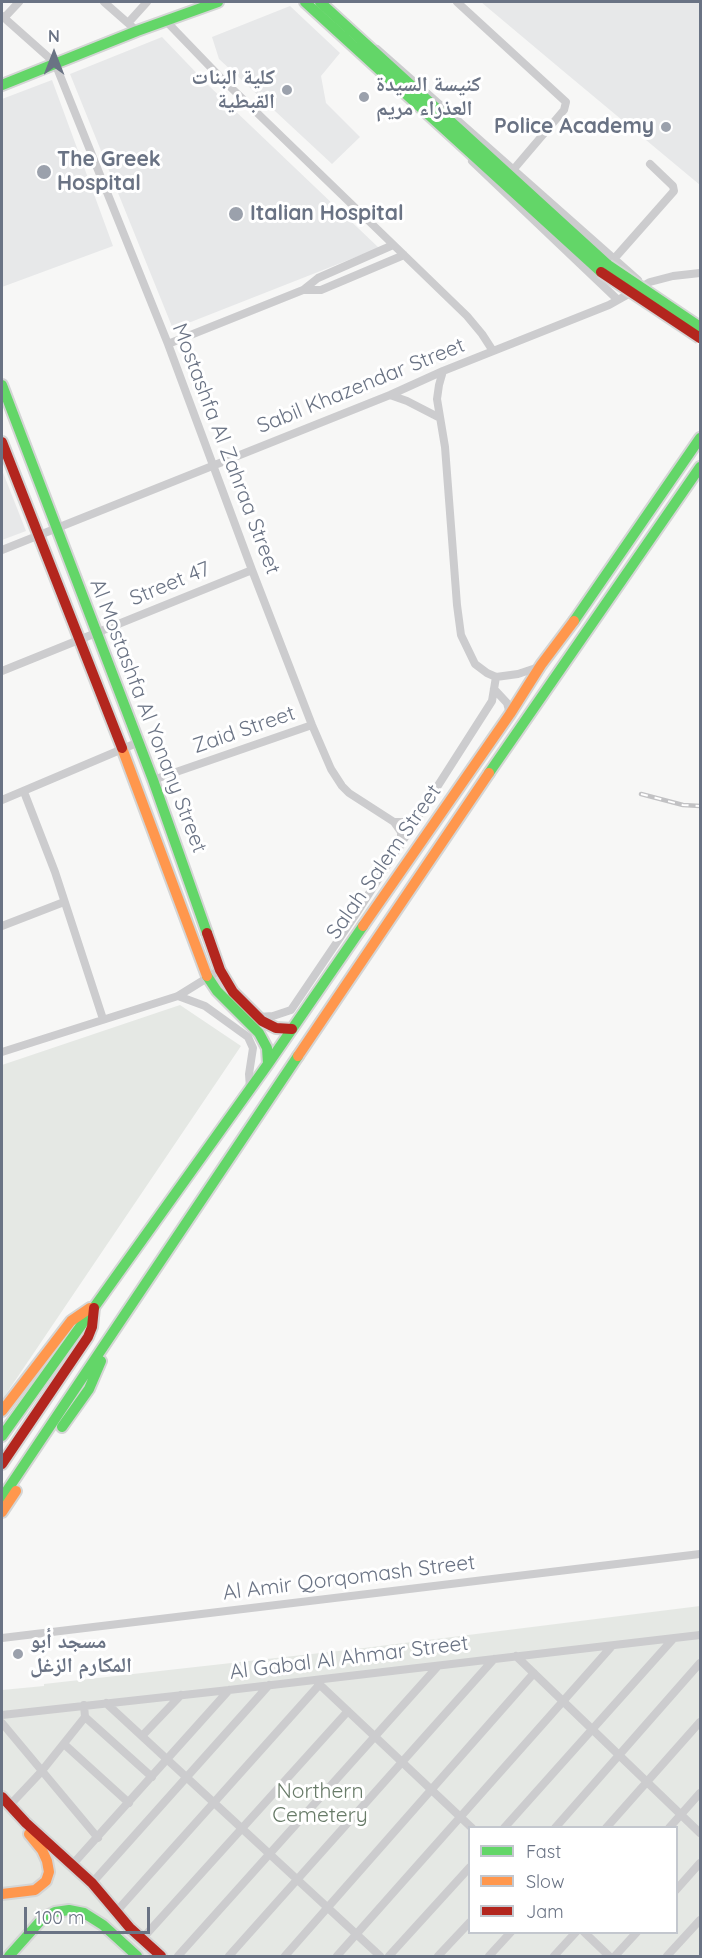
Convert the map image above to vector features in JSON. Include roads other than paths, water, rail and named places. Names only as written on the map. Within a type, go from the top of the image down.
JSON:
[{"type":"main road","points":[[2,85],[136,31],[218,2]]},
{"type":"main road","points":[[305,2],[608,266],[700,338]]},
{"type":"main road","points":[[320,2],[608,266],[700,327]]},
{"type":"main road","name":"Al Mostashfa Al Yonany Street","points":[[2,385],[139,742],[220,970],[233,992],[258,1017],[276,1028],[292,1029]]},
{"type":"main road","name":"Salah Salem Street","points":[[2,1436],[268,1064],[510,714],[541,665],[559,643],[700,438]]},
{"type":"main road","name":"Al Mostashfa Al Yonany Street","points":[[2,442],[123,749],[207,978],[217,992],[260,1033],[267,1048],[268,1064]]},
{"type":"main road","name":"Salah Salem Street","points":[[2,1498],[532,710],[700,467]]},
{"type":"main road","points":[[2,1411],[71,1321],[95,1306]]},
{"type":"main road","points":[[2,1464],[88,1337],[95,1306]]},
{"type":"main road","points":[[2,1512],[89,1389],[99,1369],[107,1342]]},
{"type":"main road","points":[[5,1801],[92,1883],[116,1912],[161,1956]]},
{"type":"main road","points":[[2,1894],[35,1890],[43,1885],[48,1876],[47,1861],[30,1834],[26,1823]]},
{"type":"main road","points":[[9,1956],[38,1922],[55,1912],[76,1911],[84,1913],[103,1925],[137,1956]]},
{"type":"street","points":[[19,2],[3,17],[55,63]]},
{"type":"street","points":[[104,2],[136,31]]},
{"type":"street","points":[[128,23],[147,2]]},
{"type":"street","points":[[457,2],[566,102],[564,110],[513,170]]},
{"type":"street","points":[[166,21],[219,76],[476,326],[493,351]]},
{"type":"street","points":[[371,47],[387,56],[513,170],[608,266],[644,285]]},
{"type":"street","points":[[359,51],[618,300]]},
{"type":"street","name":"Mostashfa Al Zahraa Street","points":[[55,63],[168,344],[252,570],[312,725],[332,770],[342,786],[394,822]]},
{"type":"street","points":[[608,266],[674,191],[673,186],[650,164]]},
{"type":"street","points":[[168,344],[303,290],[318,278],[393,245]]},
{"type":"street","points":[[303,290],[321,290],[404,255]]},
{"type":"street","name":"Sabil Khazendar Street","points":[[2,550],[390,395],[618,300],[644,285],[673,276],[700,273]]},
{"type":"street","points":[[443,371],[438,392],[461,635],[475,664],[496,677],[518,674],[541,665]]},
{"type":"street","points":[[390,395],[440,418]]},
{"type":"street","name":"Street 47","points":[[2,671],[252,570]]},
{"type":"street","points":[[258,1017],[273,1016],[291,1010],[492,701],[496,677]]},
{"type":"street","points":[[494,689],[507,703],[510,714]]},
{"type":"street","name":"Zaid Street","points":[[153,780],[312,725]]},
{"type":"street","points":[[2,800],[139,742]]},
{"type":"street","points":[[24,792],[44,841],[103,1018]]},
{"type":"street","points":[[394,822],[405,822],[420,813]]},
{"type":"street","points":[[394,822],[401,832],[401,844]]},
{"type":"street","points":[[2,926],[64,902]]},
{"type":"street","points":[[2,1052],[178,996],[220,970]]},
{"type":"street","points":[[178,996],[205,1006],[248,1037],[253,1048],[249,1074],[250,1089]]},
{"type":"street","name":"Al Amir Qorqomash Street","points":[[2,1638],[700,1554]]},
{"type":"street","name":"Al Gabal Al Ahmar Street","points":[[2,1715],[106,1702],[317,1682],[700,1635]]},
{"type":"street","points":[[505,1826],[673,1639]]},
{"type":"street","points":[[337,1956],[612,1646]]},
{"type":"street","points":[[516,1656],[700,1833]]},
{"type":"street","points":[[229,1956],[494,1659]]},
{"type":"street","points":[[556,1826],[700,1663]]},
{"type":"street","points":[[178,1956],[438,1666]]},
{"type":"street","points":[[285,1956],[534,1673]]},
{"type":"street","points":[[116,1912],[317,1682],[471,1826]]},
{"type":"street","points":[[92,1883],[269,1685]]},
{"type":"street","points":[[72,1865],[229,1690]]},
{"type":"street","points":[[142,1736],[181,1695]]},
{"type":"street","points":[[106,1702],[380,1956]]},
{"type":"street","points":[[5,1801],[41,1772],[85,1717],[84,1705]]},
{"type":"street","points":[[142,1939],[348,1711]]},
{"type":"street","points":[[85,1717],[152,1777]]},
{"type":"street","points":[[607,1826],[700,1722]]},
{"type":"street","points":[[2,1723],[98,1838]]},
{"type":"street","points":[[64,1744],[129,1803]]},
{"type":"street","points":[[670,1826],[700,1793]]},
{"type":"street","points":[[678,1888],[700,1863]]},
{"type":"street","points":[[389,1956],[468,1869]]},
{"type":"street","points":[[667,1956],[700,1920]]},
{"type":"street","points":[[438,1956],[468,1924]]},
{"type":"street","points":[[489,1956],[509,1934]]},
{"type":"street","points":[[554,1956],[574,1934]]},
{"type":"street","points":[[586,1934],[609,1956]]},
{"type":"street","points":[[615,1956],[635,1934]]},
{"type":"railway","points":[[641,794],[683,805],[700,806]]},
{"type":"place","name":"كلية البنات القبطية","points":[[287,90]]},
{"type":"place","name":"كنيسة السيدة العذراء مريم","points":[[364,97]]},
{"type":"place","name":"Police Academy","points":[[666,127]]},
{"type":"place","name":"The Greek Hospital","points":[[44,172]]},
{"type":"place","name":"Italian Hospital","points":[[236,214]]},
{"type":"place","name":"مسجد أبو المكارم الزغل","points":[[18,1654]]},
{"type":"park label","name":"Northern Cemetery","points":[[320,1804]]}]
